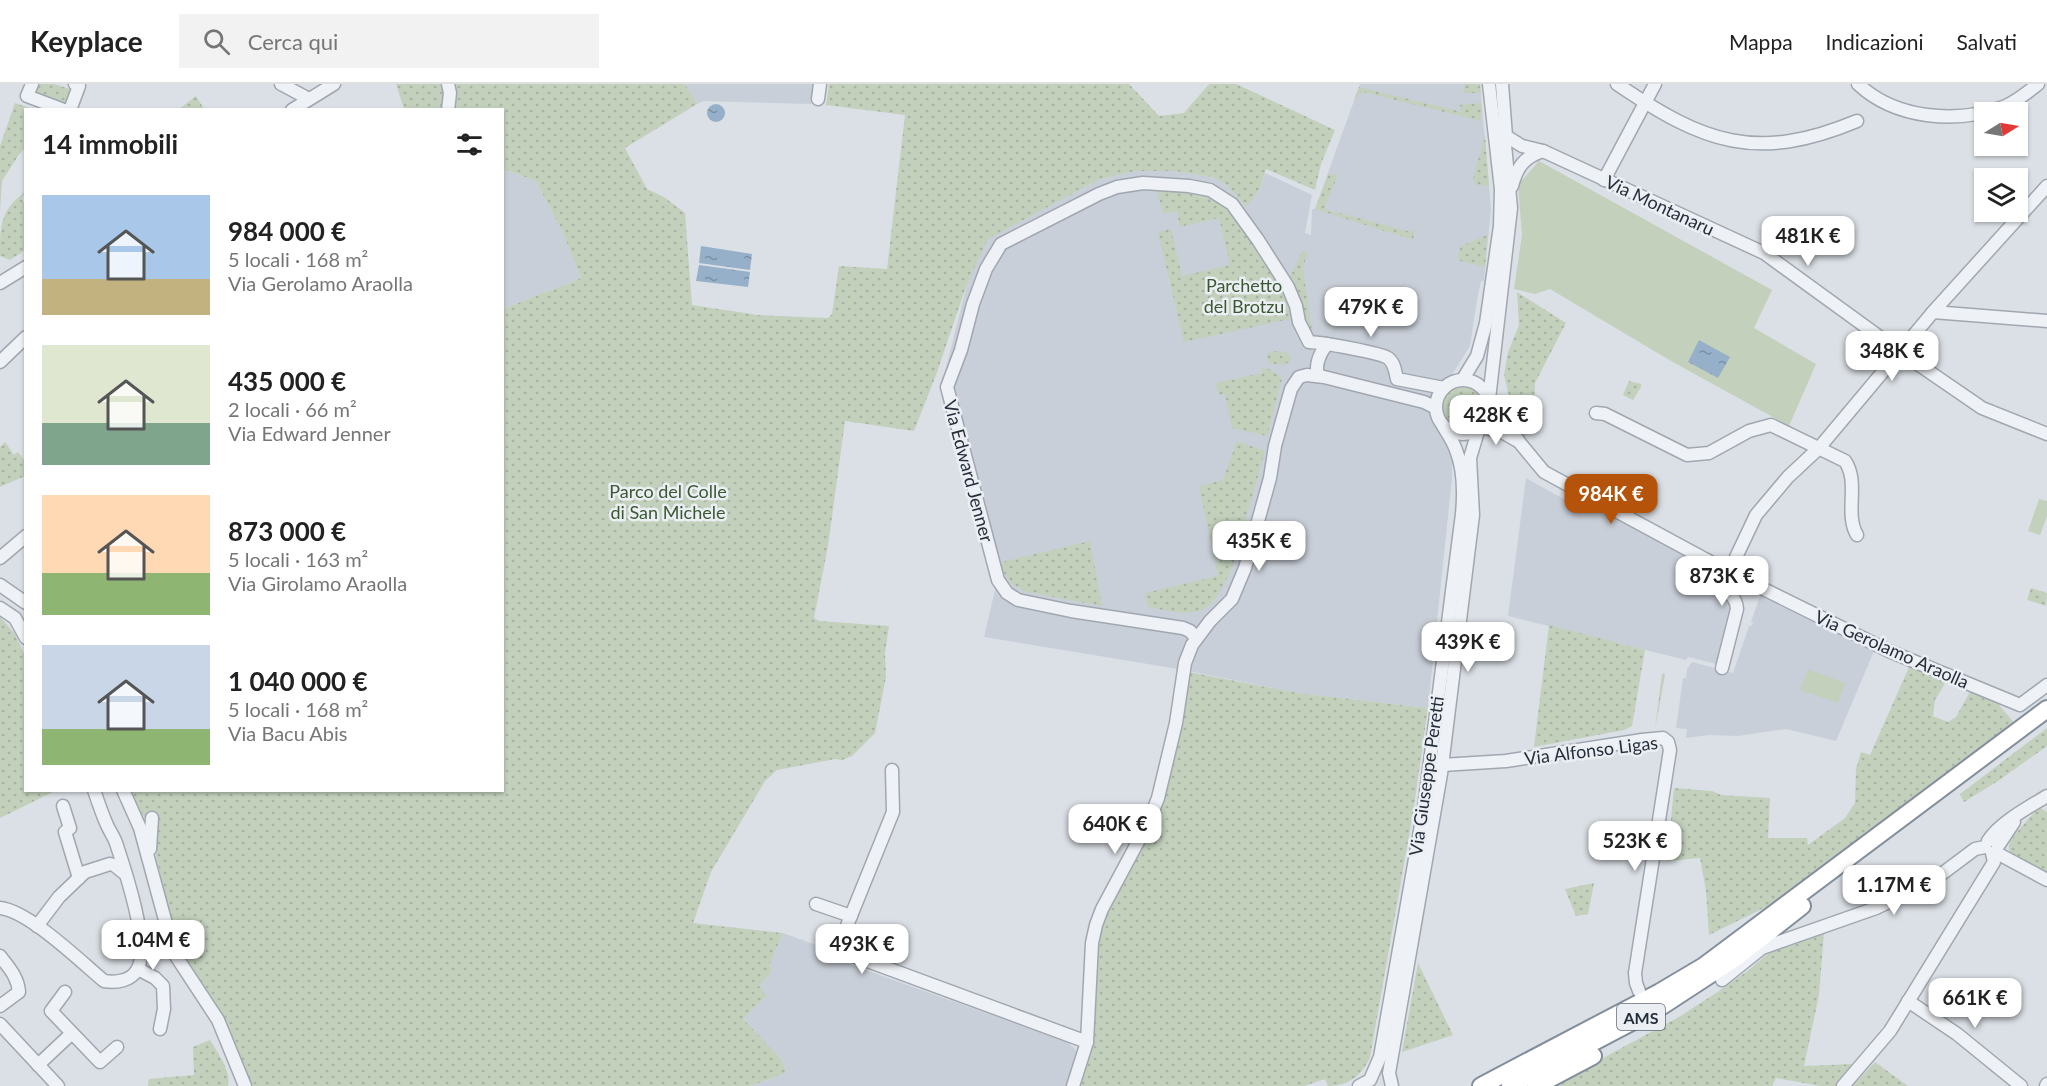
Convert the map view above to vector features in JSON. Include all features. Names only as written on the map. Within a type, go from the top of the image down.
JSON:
[{"type":"highway","name":"AMS","points":[[1481,1086],[1538,1063],[1662,1006],[1737,957],[2043,716]]},
{"type":"highway","name":"AMS","points":[[1510,1086],[1538,1063],[1704,966],[2043,716]]},
{"type":"highway","points":[[1536,1086],[1629,1037],[1690,1001],[1722,980],[1737,957]]},
{"type":"highway","points":[[1468,1086],[1639,991],[1688,967],[1704,966]]},
{"type":"street","points":[[32,84],[27,96],[59,108]]},
{"type":"street","points":[[71,108],[78,86],[75,84]]},
{"type":"street","points":[[286,84],[309,99]]},
{"type":"street","points":[[295,108],[334,84]]},
{"type":"street","points":[[448,84],[450,93],[448,108]]},
{"type":"street","points":[[818,99],[820,84]]},
{"type":"street","points":[[1463,380],[1478,356],[1486,323],[1500,226],[1501,189],[1489,84]]},
{"type":"street","name":"Via Giuseppe Peretti","points":[[1392,1086],[1389,1073],[1442,765],[1473,515],[1470,458],[1480,428],[1490,411],[1489,399],[1510,227],[1502,84]]},
{"type":"street","points":[[1617,84],[1644,103],[1680,123],[1722,139],[1743,143],[1764,145],[1782,143],[1826,133],[1857,121]]},
{"type":"street","points":[[1604,180],[1655,84]]},
{"type":"street","points":[[1858,84],[1890,106],[1909,112],[1953,117],[2005,107],[2038,84]]},
{"type":"street","name":"Via Montanaru","points":[[1506,136],[1522,146],[1543,151],[1764,253],[1982,408],[2047,434]]},
{"type":"street","points":[[1510,195],[1516,170],[1521,163],[1528,157],[1543,151]]},
{"type":"street","name":"Via Edward Jenner","points":[[1196,638],[1190,631],[1183,628],[1071,611],[1018,600],[1007,593],[998,580],[947,387],[986,269],[1001,244],[1099,194],[1143,183],[1210,190],[1232,204],[1258,240],[1288,287],[1296,306],[1299,322],[1309,342],[1327,344]]},
{"type":"street","points":[[1729,572],[1756,514],[1788,477],[1819,448],[1899,351],[2047,186]]},
{"type":"street","points":[[2,278],[24,268]]},
{"type":"street","points":[[1933,312],[2047,321]]},
{"type":"street","points":[[0,362],[24,339]]},
{"type":"street","points":[[1318,376],[1320,352],[1327,344],[1387,357],[1394,366],[1397,379],[1444,388]]},
{"type":"street","points":[[1073,1086],[1087,1042],[1092,944],[1096,925],[1102,909],[1148,823],[1158,798],[1176,723],[1185,663],[1196,638],[1232,599],[1245,568],[1270,478],[1275,446],[1291,389],[1299,377],[1318,376],[1424,402],[1436,408],[1437,400],[1444,388],[1449,383],[1463,380],[1477,383],[1485,390],[1489,399]]},
{"type":"street","name":"Via Gerolamo Araolla","points":[[1489,399],[1544,472],[1729,572],[1889,651],[2020,705],[2047,685]]},
{"type":"street","name":"Via Giuseppe Peretti","points":[[1359,1086],[1370,1080],[1380,1057],[1424,808],[1462,514],[1464,496],[1460,462],[1436,408]]},
{"type":"street","points":[[1596,413],[1605,414],[1687,455],[1709,453],[1749,431],[1771,425],[1845,461],[1850,468],[1852,521],[1857,535]]},
{"type":"street","points":[[1442,424],[1460,434],[1470,433],[1480,428],[1502,432],[1520,443]]},
{"type":"street","points":[[0,558],[24,538]]},
{"type":"street","points":[[1707,560],[1710,579],[1737,601],[1722,668]]},
{"type":"street","points":[[0,585],[24,602]]},
{"type":"street","points":[[0,608],[15,618],[24,634]]},
{"type":"street","name":"Via Alfonso Ligas","points":[[1442,765],[1506,761],[1642,740],[1663,738],[1668,742],[1670,750],[1635,973],[1639,991]]},
{"type":"street","points":[[892,770],[893,812],[850,916],[841,947],[846,953],[1087,1042]]},
{"type":"street","points":[[0,908],[10,909],[37,926],[104,981],[126,980],[138,969],[141,957],[138,925],[126,875],[95,792]]},
{"type":"street","points":[[124,792],[137,819],[174,953],[218,1020],[245,1086]]},
{"type":"street","points":[[1843,1086],[1890,1031],[1994,862],[1992,834],[2047,796]]},
{"type":"street","points":[[63,806],[70,828],[65,832],[79,878]]},
{"type":"street","points":[[150,862],[152,818]]},
{"type":"street","points":[[108,827],[111,841],[110,864]]},
{"type":"street","points":[[1722,980],[1762,948],[1876,908],[1943,873],[1976,849],[1992,848],[2047,880]]},
{"type":"street","points":[[37,926],[58,897],[85,872],[110,864],[126,875]]},
{"type":"street","points":[[816,904],[850,916]]},
{"type":"street","points":[[0,956],[15,975],[19,992],[0,1006]]},
{"type":"street","points":[[138,969],[163,986],[164,1009],[160,1029]]},
{"type":"street","points":[[65,992],[51,1011],[71,1034],[100,1062],[117,1047]]},
{"type":"street","points":[[1908,1001],[1957,1034],[2021,1086]]},
{"type":"street","points":[[0,1024],[58,1086]]},
{"type":"street","points":[[38,1065],[71,1034]]},
{"type":"street","points":[[236,1086],[238,1070]]},
{"type":"shaded area","points":[[685,84],[814,84],[811,104],[704,101],[697,104]]},
{"type":"shaded area","points":[[1360,84],[1480,84],[1491,209],[1484,281],[1481,281],[1470,346],[1437,401],[1438,416],[1452,446],[1452,478],[1428,708],[1298,693],[1178,669],[984,637],[995,590],[943,380],[967,284],[987,239],[1100,179],[1136,171],[1175,171],[1212,177],[1225,184],[1247,207],[1260,188],[1265,173],[1312,195],[1305,233],[1311,235],[1312,209],[1315,209]]},
{"type":"shaded area","points":[[504,170],[536,181],[563,233],[581,278],[504,309]]},
{"type":"shaded area","points":[[1526,478],[1578,507],[1601,507],[1696,560],[1707,587],[1730,604],[1731,610],[1717,664],[1688,657],[1686,660],[1508,616]]},
{"type":"shaded area","points":[[1760,596],[1874,651],[1836,741],[1786,729],[1737,736],[1709,735],[1686,738],[1687,729],[1676,728],[1683,678],[1686,678],[1687,669],[1692,662],[1733,673],[1749,626],[1753,623],[1751,622]]},
{"type":"shaded area","points":[[783,933],[833,951],[834,958],[1067,1042],[1077,1054],[1066,1086],[750,1086],[786,1073],[782,1060],[742,1019],[765,997],[759,986],[772,972],[770,964]]},
{"type":"green space","points":[[37,84],[54,84],[70,89],[65,105],[34,93]]},
{"type":"green space","name":"Parco del Colle di San Michele","points":[[396,84],[685,84],[697,104],[625,148],[647,189],[664,197],[685,213],[692,305],[758,315],[828,318],[832,314],[839,266],[887,269],[905,115],[826,105],[829,84],[1129,84],[1159,116],[1184,113],[1209,84],[1236,84],[1335,130],[1321,164],[1315,190],[1266,169],[1260,188],[1247,207],[1225,184],[1212,177],[1175,171],[1136,171],[1100,179],[988,239],[967,284],[914,431],[845,421],[828,546],[814,618],[819,621],[889,626],[885,653],[886,677],[875,733],[852,756],[842,760],[835,759],[777,770],[765,781],[711,872],[693,923],[783,933],[770,964],[772,972],[759,986],[766,996],[743,1019],[782,1060],[786,1073],[750,1086],[248,1086],[228,1030],[179,946],[156,856],[158,822],[156,818],[143,816],[131,792],[504,792],[504,309],[581,278],[563,233],[536,181],[504,169],[504,108],[404,108]]},
{"type":"green space","points":[[1465,84],[1480,84],[1481,93],[1463,93]]},
{"type":"green space","points":[[1359,87],[1462,112],[1459,105],[1481,103],[1481,121],[1363,92],[1354,99]]},
{"type":"green space","points":[[196,96],[203,108],[180,108]]},
{"type":"green space","points":[[15,103],[30,108],[24,108],[24,149],[2,181],[0,212],[0,146]]},
{"type":"green space","points":[[1485,135],[1489,186],[1476,185],[1473,179]]},
{"type":"green space","points":[[1539,161],[1772,290],[1754,328],[1816,364],[1789,426],[1671,361],[1550,289],[1535,294],[1514,289],[1522,235],[1518,185]]},
{"type":"green space","points":[[1328,175],[1338,175],[1324,209],[1411,232],[1415,229],[1413,240],[1315,209]]},
{"type":"green space","name":"Parchetto del Brotzu","points":[[1157,190],[1188,190],[1205,194],[1219,202],[1229,212],[1260,251],[1276,278],[1290,319],[1184,342],[1158,232],[1171,229],[1182,276],[1230,265],[1219,218],[1180,227],[1177,211],[1163,214]]},
{"type":"green space","points":[[24,193],[22,199],[24,203],[24,251],[10,260],[0,256],[0,236],[6,213]]},
{"type":"green space","points":[[1487,235],[1485,267],[1457,260],[1461,246]]},
{"type":"green space","points":[[1302,251],[1307,253],[1303,269],[1313,337],[1308,334],[1298,294],[1290,277]]},
{"type":"green space","points":[[1517,292],[1566,323],[1535,383],[1534,415],[1524,438],[1510,400],[1504,375],[1508,352],[1519,325]]},
{"type":"green space","points":[[1276,351],[1286,352],[1290,356],[1290,362],[1283,365],[1268,363],[1267,354]]},
{"type":"green space","points":[[1261,367],[1272,370],[1282,379],[1267,436],[1232,428],[1225,394],[1219,395],[1216,383],[1262,373]]},
{"type":"green space","points":[[1629,381],[1641,384],[1633,400],[1623,395]]},
{"type":"green space","points":[[1464,386],[1479,392],[1485,407],[1479,422],[1464,428],[1449,422],[1443,407],[1449,392]]},
{"type":"green space","points":[[1237,441],[1265,451],[1233,565],[1225,582],[1218,595],[1202,610],[1181,612],[1148,607],[1145,593],[1218,576],[1199,486],[1223,480]]},
{"type":"green space","points":[[5,442],[14,455],[18,452],[24,460],[24,476],[0,487],[0,447]]},
{"type":"green space","points":[[2039,499],[2047,501],[2047,516],[2040,535],[2028,531]]},
{"type":"green space","points":[[1090,541],[1102,606],[1027,592],[1012,584],[1000,567],[1005,561]]},
{"type":"green space","points":[[2031,588],[2047,593],[2046,606],[2027,600]]},
{"type":"green space","points":[[0,617],[15,634],[24,654],[24,792],[53,792],[0,818]]},
{"type":"green space","points":[[1549,625],[1645,650],[1632,726],[1624,730],[1534,747]]},
{"type":"green space","points":[[1910,665],[1947,680],[1935,700],[1933,716],[1948,722],[1956,717],[1971,690],[1994,699],[2015,724],[1776,902],[1709,935],[1706,891],[1700,858],[1667,861],[1674,788],[1712,791],[1721,795],[1770,798],[1768,838],[1807,838],[1808,845],[1845,818],[1855,803],[1856,769],[1861,752],[1870,755]]},
{"type":"green space","points":[[1808,669],[1845,683],[1838,703],[1800,690]]},
{"type":"green space","points":[[1189,672],[1298,693],[1428,708],[1413,813],[1370,1057],[1363,1070],[1348,1082],[1335,1086],[1328,1086],[1325,1079],[1304,1086],[1081,1086],[1094,1036],[1097,957],[1103,922],[1151,831],[1167,787]]},
{"type":"green space","points":[[1662,674],[1665,675],[1655,729]]},
{"type":"green space","points":[[2047,728],[2047,746],[1964,802],[1960,794]]},
{"type":"green space","points":[[2039,807],[2047,812],[2047,874],[2012,855],[2009,848],[2014,836]]},
{"type":"green space","points":[[1594,883],[1588,914],[1576,916],[1565,889]]},
{"type":"green space","points":[[1824,933],[1819,995],[1804,1066],[1855,1064],[1836,1086],[1820,1086],[1776,1078],[1772,1086],[1551,1086],[1679,1017],[1749,970],[1773,949],[1791,946]]},
{"type":"green space","points":[[1418,963],[1453,1035],[1402,1052]]},
{"type":"green space","points":[[210,1040],[226,1068],[228,1086],[148,1086],[149,1079],[194,1075],[193,1047]]},
{"type":"green space","points":[[1875,1062],[1908,1086],[1853,1086]]},
{"type":"water","points":[[716,104],[722,107],[725,113],[722,119],[716,122],[710,119],[707,113],[710,107]]},
{"type":"water","points":[[701,246],[752,254],[750,270],[699,263]]},
{"type":"water","points":[[699,265],[750,272],[748,287],[696,281]]},
{"type":"water","points":[[1699,340],[1730,357],[1718,378],[1688,362]]}]
